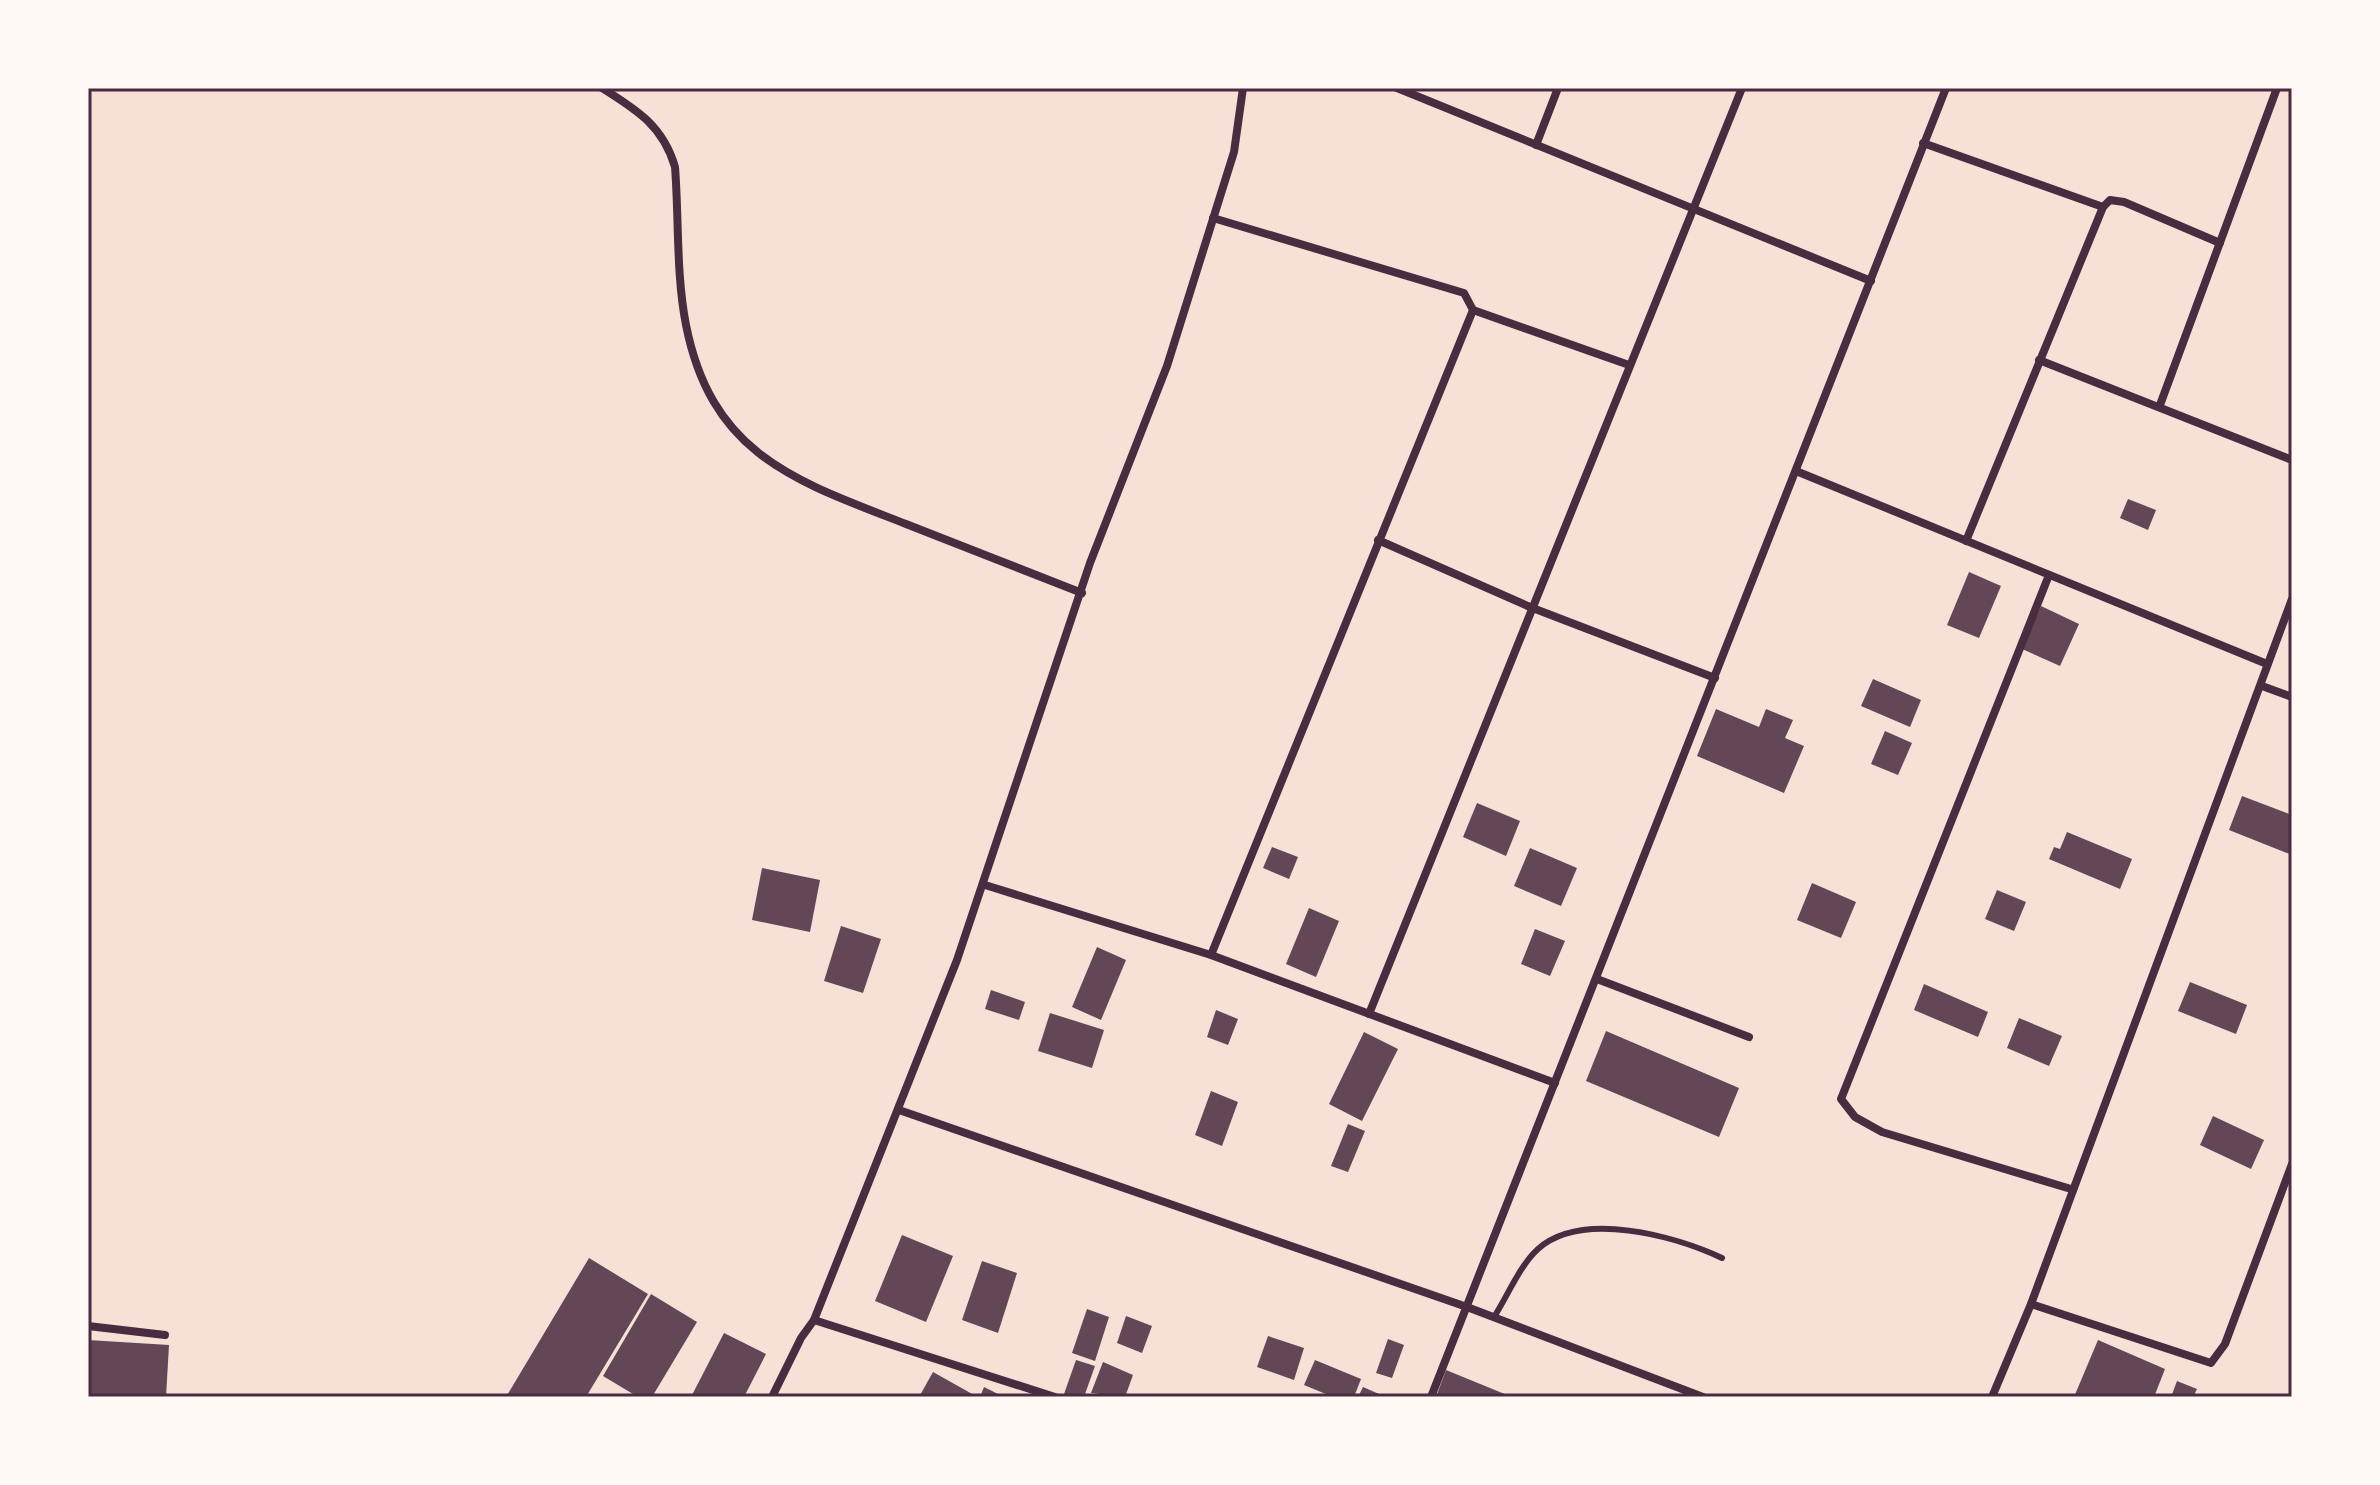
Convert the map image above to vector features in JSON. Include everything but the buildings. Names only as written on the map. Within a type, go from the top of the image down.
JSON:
[{"type":"street","points":[[602,88],[654,123],[669,147],[675,167],[686,324],[705,383],[735,432],[755,452],[803,483],[1082,593]]},
{"type":"street","points":[[772,1397],[801,1338],[814,1320],[985,885],[1082,593],[1134,446],[1167,366],[1234,152],[1243,88],[1252,88]]},
{"type":"street","points":[[1397,88],[1871,281]]},
{"type":"street","points":[[1536,145],[1558,88]]},
{"type":"street","points":[[1369,1014],[1530,607],[1742,88]]},
{"type":"street","points":[[1431,1397],[1946,88]]},
{"type":"street","points":[[2160,405],[2277,88]]},
{"type":"street","points":[[1923,143],[2103,207]]},
{"type":"street","points":[[1966,541],[2103,207],[2110,200],[2124,202],[2220,243]]},
{"type":"street","points":[[1213,218],[1464,293],[1473,310],[1629,365]]},
{"type":"street","points":[[1211,955],[1473,310]]},
{"type":"street","points":[[2039,360],[2160,405],[2292,460]]},
{"type":"street","points":[[1796,471],[2267,664]]},
{"type":"street","points":[[1378,540],[1530,607],[1715,678]]},
{"type":"street","points":[[2049,575],[1841,1099],[1855,1117],[1882,1132],[2071,1189]]},
{"type":"street","points":[[1992,1397],[2031,1304],[2071,1189],[2262,686],[2267,664],[2292,599]]},
{"type":"street","points":[[2262,686],[2292,697]]},
{"type":"street","points":[[985,885],[1211,955],[1555,1083]]},
{"type":"street","points":[[1597,979],[1749,1037]]},
{"type":"street","points":[[899,1110],[1467,1307],[1703,1397]]},
{"type":"street","points":[[2031,1304],[2211,1363],[2225,1344],[2292,1164]]},
{"type":"street","points":[[814,1320],[1055,1397]]},
{"type":"street","points":[[88,1326],[165,1335]]},
{"type":"lane","points":[[1494,1317],[1537,1250],[1553,1241],[1589,1230],[1647,1232],[1698,1246],[1722,1258]]}]
